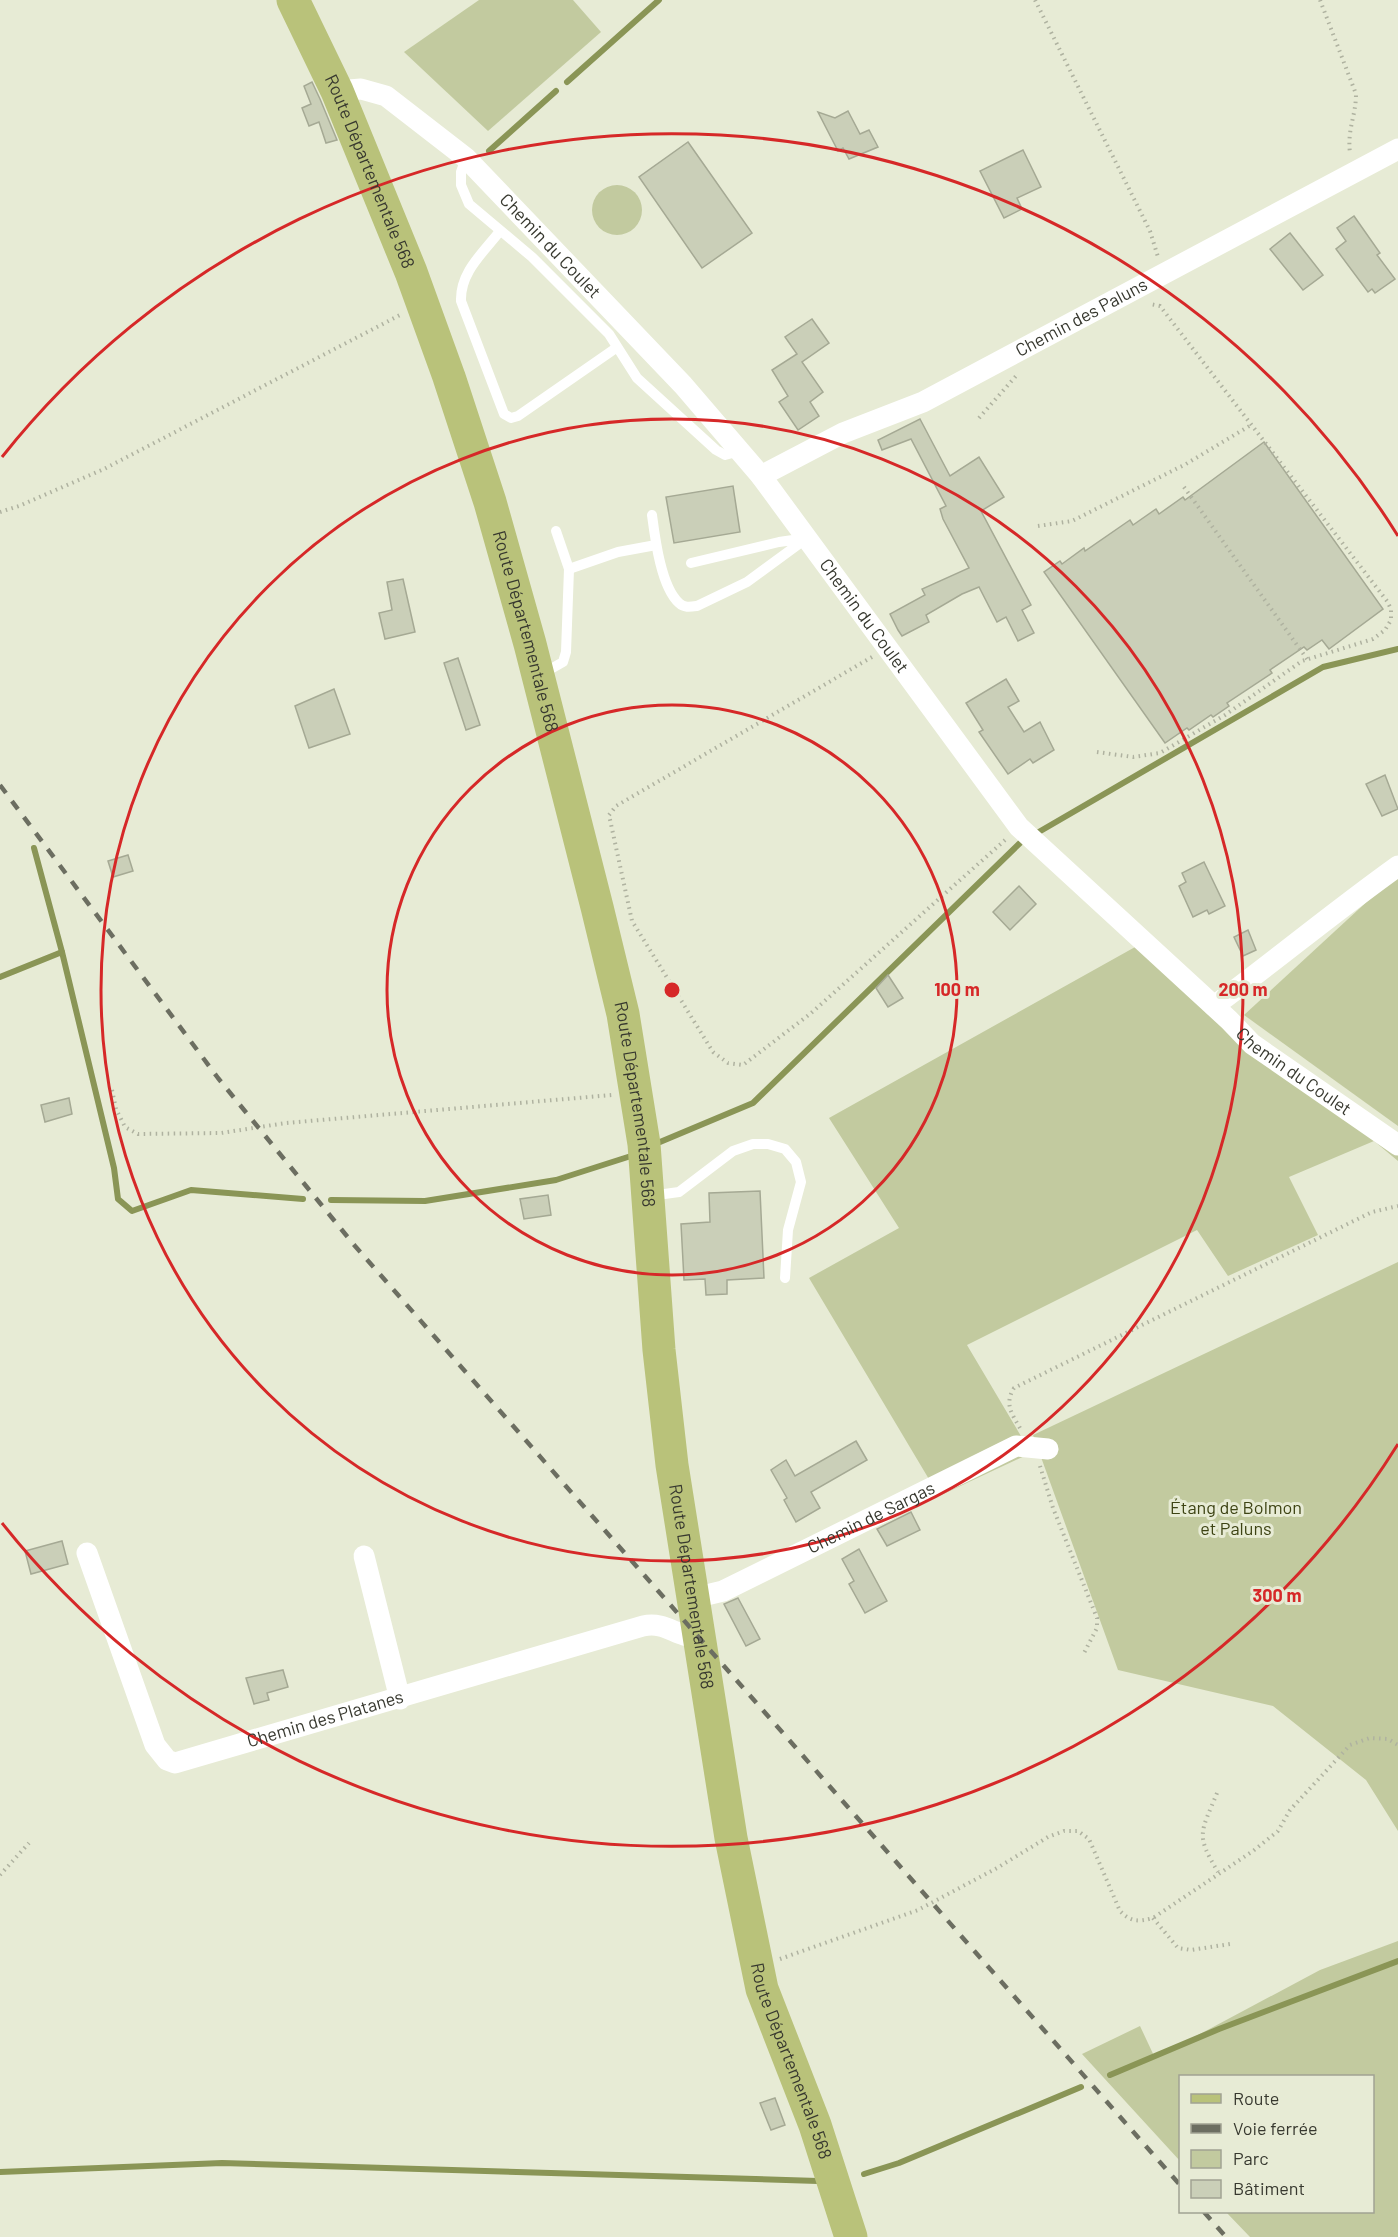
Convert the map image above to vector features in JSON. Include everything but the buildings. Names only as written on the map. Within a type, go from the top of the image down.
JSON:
[{"type":"main road","name":"Route Départementale 568","points":[[293,0],[337,91],[422,304],[490,502],[538,675],[623,1014],[636,1092],[649,1196],[665,1406],[731,1838],[758,1968],[774,2024],[834,2177],[850,2237]]},
{"type":"street","name":"Chemin du Coulet","points":[[337,91],[361,89],[386,96],[466,158],[675,376],[761,476],[1019,827],[1214,1006],[1252,1044],[1398,1145]]},
{"type":"street","name":"Chemin des Paluns","points":[[761,476],[843,434],[923,402],[1398,149]]},
{"type":"street","points":[[1214,1006],[1267,968],[1327,916],[1398,866]]},
{"type":"street","name":"Chemin de Sargas","points":[[694,1598],[723,1591],[1016,1446],[1039,1447]]},
{"type":"street","name":"Chemin des Platanes","points":[[87,1553],[155,1745],[166,1760],[186,1762],[643,1626],[658,1624],[685,1636],[699,1637]]},
{"type":"street","points":[[364,1556],[400,1699]]},
{"type":"lane","points":[[466,158],[461,172],[463,195],[469,204],[532,258],[609,334],[637,378],[716,450],[725,455],[733,455],[740,451]]},
{"type":"lane","points":[[500,231],[460,285],[461,301],[504,414],[511,418],[518,416],[616,348]]},
{"type":"lane","points":[[652,515],[657,545],[672,593],[679,603],[688,607],[697,606],[747,582],[807,538]]},
{"type":"lane","points":[[538,675],[563,662],[566,652],[569,569],[556,531]]},
{"type":"lane","points":[[692,563],[779,542],[807,538]]},
{"type":"lane","points":[[569,569],[618,552],[657,545]]},
{"type":"lane","points":[[649,1196],[679,1192],[726,1156],[753,1144],[768,1144],[785,1149],[796,1162],[801,1182],[788,1230],[785,1278]]},
{"type":"path","points":[[1035,0],[1150,231],[1162,275]]},
{"type":"path","points":[[1320,0],[1356,94],[1356,104],[1348,132],[1354,172]]},
{"type":"path","points":[[0,512],[104,469],[422,304]]},
{"type":"path","points":[[1097,752],[1133,757],[1160,753],[1225,715],[1307,660],[1372,639],[1385,630],[1391,620],[1391,609],[1160,306],[1145,305]]},
{"type":"path","points":[[979,418],[1018,374]]},
{"type":"path","points":[[1038,526],[1072,521],[1186,464],[1251,424]]},
{"type":"path","points":[[1185,487],[1307,660]]},
{"type":"path","points":[[888,648],[611,810],[609,815],[632,921],[713,1052],[728,1063],[743,1065],[810,1014],[1019,827]]},
{"type":"path","points":[[112,1090],[116,1109],[125,1126],[138,1134],[221,1133],[286,1123],[636,1092]]},
{"type":"path","points":[[1084,1653],[1097,1628],[1097,1617],[1053,1508],[1038,1458],[1039,1447],[1008,1406],[1009,1396],[1014,1388],[1372,1212],[1398,1206]]},
{"type":"path","points":[[758,1968],[803,1949],[918,1910],[997,1868],[1047,1836],[1064,1831],[1078,1831],[1089,1839],[1120,1911],[1129,1920],[1140,1922],[1153,1918],[1218,1872],[1253,1851],[1278,1831],[1290,1810],[1350,1745],[1370,1738],[1388,1739],[1398,1745]]},
{"type":"path","points":[[1217,1793],[1203,1827],[1202,1843],[1218,1872]]},
{"type":"path","points":[[0,1875],[29,1843]]},
{"type":"path","points":[[1153,1918],[1178,1948],[1191,1950],[1230,1944]]},
{"type":"green space","points":[[479,0],[573,0],[601,32],[488,131],[404,52]]},
{"type":"green space","points":[[617,185],[635,192],[642,210],[635,228],[617,235],[599,228],[592,210],[599,192]]},
{"type":"green space","points":[[1398,873],[1398,1126],[1244,1015]]},
{"type":"green space","points":[[1153,937],[1254,1036],[1398,1134],[1398,1161],[1374,1141],[1289,1177],[1318,1235],[1228,1276],[1197,1230],[967,1345],[1031,1453],[939,1496],[809,1278],[899,1228],[829,1118]]},
{"type":"green space","name":"Étang de Bolmon et Paluns","points":[[1398,1262],[1398,1831],[1366,1780],[1273,1706],[1118,1670],[1033,1435]]},
{"type":"green space","points":[[1398,1941],[1398,2237],[1250,2237],[1227,2213],[1374,2213],[1374,2075],[1179,2075],[1179,2160],[1082,2054],[1140,2026],[1155,2058],[1320,1970]]},
{"type":"waterway","points":[[567,82],[659,0]]},
{"type":"waterway","points":[[489,151],[556,91]]},
{"type":"waterway","points":[[1037,833],[1323,667],[1398,649]]},
{"type":"waterway","points":[[660,1142],[753,1103],[1020,843]]},
{"type":"waterway","points":[[34,848],[62,952]]},
{"type":"waterway","points":[[0,977],[62,952],[114,1168],[118,1199],[132,1211],[191,1190],[303,1199]]},
{"type":"waterway","points":[[331,1200],[425,1201],[556,1180],[631,1156]]},
{"type":"waterway","points":[[1110,2075],[1219,2029],[1398,1961]]},
{"type":"waterway","points":[[864,2174],[899,2163],[1081,2087]]},
{"type":"waterway","points":[[0,2172],[222,2163],[818,2181]]},
{"type":"railway","points":[[0,785],[218,1078],[355,1246],[1179,2184]]},
{"type":"railway","points":[[1205,2213],[1226,2237]]}]
